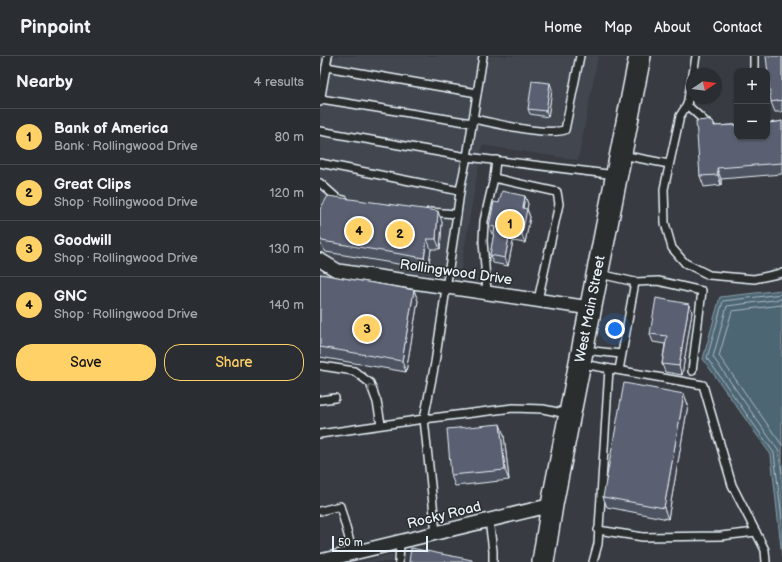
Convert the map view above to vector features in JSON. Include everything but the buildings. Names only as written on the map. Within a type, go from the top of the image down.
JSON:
[{"type":"main road","name":"West Main Street","points":[[543,562],[552,505],[640,56]]},
{"type":"street","name":"Rollingwood Drive","points":[[320,260],[338,271],[590,308]]},
{"type":"street","name":"Rocky Road","points":[[320,561],[552,505]]},
{"type":"lane","points":[[328,56],[320,100],[543,132],[557,132],[565,130],[580,56]]},
{"type":"lane","points":[[436,533],[424,419],[435,363],[460,191],[483,56]]},
{"type":"lane","points":[[693,68],[696,56]]},
{"type":"lane","points":[[754,56],[754,68]]},
{"type":"lane","points":[[326,67],[477,93]]},
{"type":"lane","points":[[717,129],[712,127],[687,105],[680,116],[664,189],[665,223],[672,248],[685,263],[710,275],[754,279],[782,273]]},
{"type":"lane","points":[[320,131],[467,157],[616,175]]},
{"type":"lane","points":[[620,154],[669,164]]},
{"type":"lane","points":[[487,292],[483,241],[484,221],[494,178],[496,160]]},
{"type":"lane","points":[[320,163],[460,191]]},
{"type":"lane","points":[[494,178],[557,192],[559,204],[538,300]]},
{"type":"lane","points":[[320,183],[338,199],[352,202]]},
{"type":"lane","points":[[423,211],[457,214]]},
{"type":"lane","points":[[597,273],[635,282],[658,281],[702,291],[692,371]]},
{"type":"lane","points":[[619,370],[635,282]]},
{"type":"lane","points":[[581,357],[621,354]]},
{"type":"lane","points":[[581,357],[609,369],[703,385],[732,484],[766,550],[766,562]]},
{"type":"lane","points":[[322,366],[354,371],[370,383],[377,402],[381,424]]},
{"type":"lane","points":[[593,562],[598,544],[609,369]]},
{"type":"lane","points":[[320,400],[335,398]]},
{"type":"lane","points":[[320,434],[381,424],[514,408],[543,409],[570,414]]},
{"type":"lane","points":[[320,512],[340,506],[353,553]]},
{"type":"lane","points":[[489,520],[493,562]]},
{"type":"lane","points":[[598,530],[643,537],[721,536],[756,532]]},
{"type":"lane","points":[[399,562],[400,542]]},
{"type":"shaded area","points":[[320,56],[598,56],[578,160],[482,145],[456,297],[341,281],[320,273]]},
{"type":"shaded area","points":[[392,554],[393,562],[361,562]]},
{"type":"water","points":[[782,290],[782,556],[771,455],[703,359],[720,297]]},
{"type":"place","name":"Bank of America","points":[[510,224]]},
{"type":"place","name":"GNC","points":[[359,231]]},
{"type":"place","name":"Great Clips","points":[[400,234]]},
{"type":"place","name":"Goodwill","points":[[367,329]]}]
